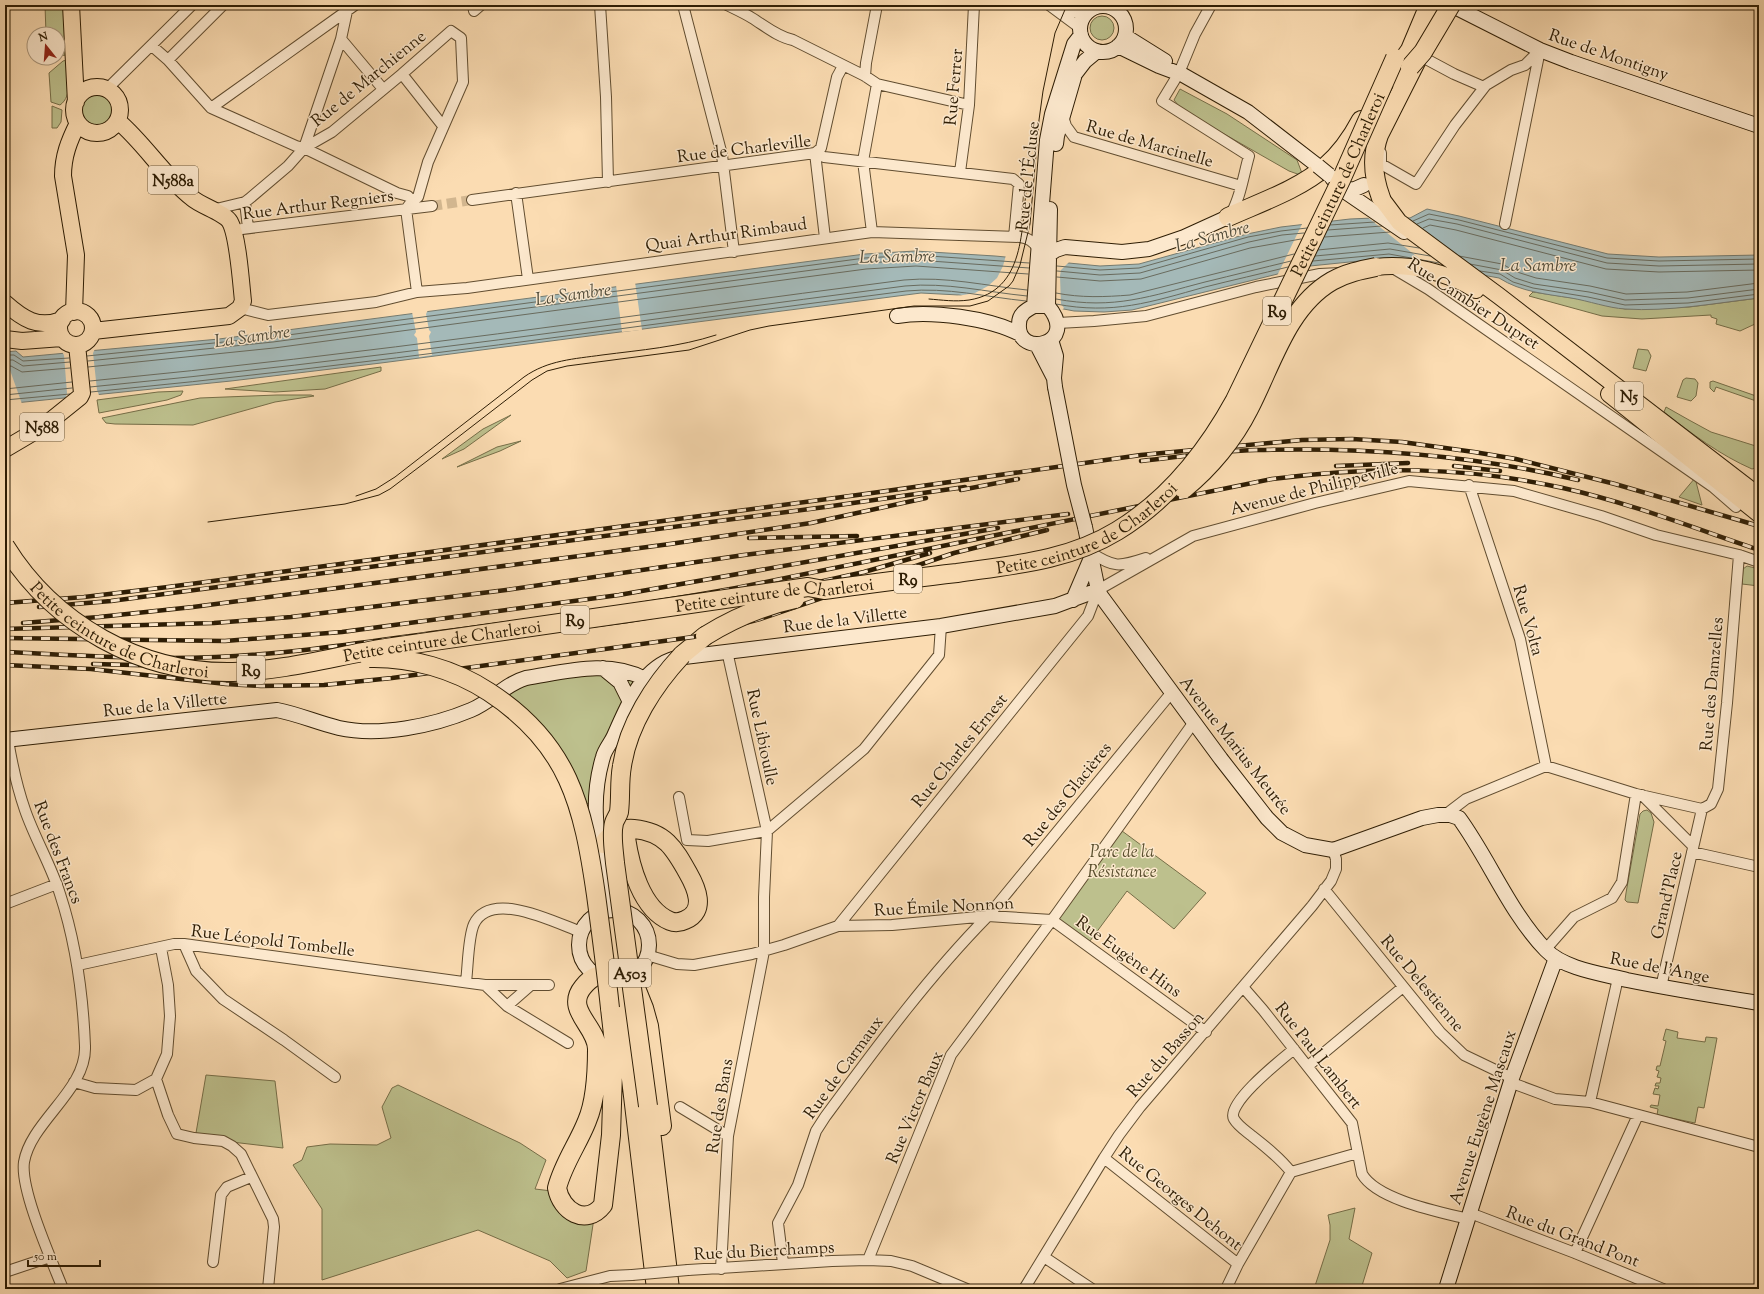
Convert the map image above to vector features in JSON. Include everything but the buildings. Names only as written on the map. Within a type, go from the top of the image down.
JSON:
[{"type":"highway","name":"Petite ceinture de Charleroi","points":[[5,546],[26,576],[51,603],[98,637],[146,659],[206,672],[234,672],[326,660],[353,653],[386,648],[808,587],[824,590],[1017,565],[1057,557],[1077,550],[1116,532],[1144,512],[1160,498],[1197,459],[1220,426],[1235,400],[1347,183],[1418,5]]},
{"type":"highway","points":[[1228,218],[1306,180],[1326,166],[1344,147],[1356,130],[1368,107],[1410,50],[1429,5]]},
{"type":"highway","points":[[1347,183],[1410,67],[1434,5]]},
{"type":"highway","points":[[1347,183],[1374,154],[1379,135],[1418,59],[1449,6]]},
{"type":"highway","points":[[1410,67],[1423,52],[1449,6]]},
{"type":"highway","points":[[1347,183],[1375,182],[1381,198]]},
{"type":"highway","points":[[1144,512],[1162,506],[1190,484],[1210,464],[1232,437],[1249,410],[1291,324],[1301,308],[1311,297],[1332,281],[1344,275],[1376,267]]},
{"type":"highway","points":[[326,660],[371,658],[411,661],[456,674],[498,698],[529,723],[556,757],[596,843],[613,834],[629,829],[651,831],[669,844],[696,888],[698,901],[695,912],[691,917],[682,921],[670,921],[658,913],[646,898],[637,880],[628,852],[624,825],[618,813],[622,765],[630,738],[648,700],[661,679],[682,655],[706,636],[742,615],[771,605],[810,596],[824,590]]},
{"type":"highway","name":"A503","points":[[618,813],[614,823],[615,863],[648,1106],[670,1289]]},
{"type":"highway","name":"A503","points":[[596,843],[614,1041],[618,1110]]},
{"type":"highway","points":[[631,975],[648,1021],[659,1101],[662,1130],[659,1138],[652,1148]]},
{"type":"highway","points":[[618,1110],[611,1135],[602,1205],[599,1209],[589,1215],[578,1215],[567,1208],[558,1194],[557,1188],[592,1108],[596,1067],[596,1041],[591,1028],[582,1017],[577,1004],[578,995],[590,979],[603,978],[620,999],[623,1012],[656,1289]]},
{"type":"highway","points":[[618,1110],[648,1289]]},
{"type":"main road","points":[[70,5],[76,102],[75,116],[78,123],[88,131],[100,133],[111,129],[118,121],[120,115],[119,102],[112,92],[88,78],[84,72],[83,30],[80,5]]},
{"type":"main road","points":[[1106,5],[1119,12],[1126,27],[1122,41],[1110,51],[1097,51],[1089,47],[1080,31],[1083,18],[1087,12],[1097,6],[1106,5]]},
{"type":"main road","name":"Rue de Montigny","points":[[1449,6],[1540,50],[1759,126]]},
{"type":"main road","name":"Rue de l'Écluse","points":[[1042,254],[1047,140],[1051,120],[1074,44],[1080,31]]},
{"type":"main road","name":"N5","points":[[1122,41],[1159,66],[1179,73],[1248,112],[1347,183],[1499,296],[1759,496]]},
{"type":"main road","name":"Rue de l'Écluse","points":[[1042,254],[1057,136],[1075,74],[1085,61],[1097,51]]},
{"type":"main road","points":[[76,102],[85,91],[103,88]]},
{"type":"main road","name":"N588a","points":[[118,121],[185,193],[198,204],[223,215],[241,229],[243,300],[234,312]]},
{"type":"main road","points":[[5,304],[29,320],[42,325],[50,324],[68,316],[79,312],[88,317],[91,321],[93,331],[86,342],[78,346],[72,345],[62,338],[59,329],[68,316],[76,255],[63,170],[65,151],[78,123]]},
{"type":"main road","name":"N5","points":[[1347,183],[1480,292],[1759,514]]},
{"type":"main road","name":"N5","points":[[1381,198],[1399,222]]},
{"type":"main road","points":[[897,316],[917,313],[932,314],[994,323],[1020,334],[1024,339],[1037,345],[1043,344],[1052,340],[1057,331],[1040,312],[1042,254],[1065,247],[1122,252],[1149,249],[1184,237],[1228,218]]},
{"type":"main road","name":"N5","points":[[1376,267],[1389,266],[1436,272],[1458,279],[1480,292]]},
{"type":"main road","points":[[93,331],[234,312]]},
{"type":"main road","points":[[994,323],[1040,312]]},
{"type":"main road","points":[[1020,334],[1019,321],[1040,312]]},
{"type":"main road","points":[[5,339],[27,340],[62,338]]},
{"type":"main road","name":"Avenue Marius Meurée","points":[[1052,340],[1056,356],[1055,383],[1074,485],[1085,527],[1098,590],[1221,759],[1267,818],[1282,833],[1305,845],[1333,850],[1422,818],[1445,815]]},
{"type":"main road","name":"Avenue Marius Meurée","points":[[1037,345],[1055,383]]},
{"type":"main road","name":"N588","points":[[5,449],[44,426],[77,401],[82,393],[78,346]]},
{"type":"main road","points":[[1073,600],[1091,555]]},
{"type":"main road","name":"Rue de la Villette","points":[[6,739],[277,710],[296,714],[339,728],[372,731],[415,727],[472,710],[515,681],[562,672],[602,668],[633,672],[645,679],[651,671],[668,660],[727,651],[940,626],[1055,606],[1098,590]]},
{"type":"main road","points":[[602,668],[620,682],[630,702]]},
{"type":"main road","points":[[600,912],[605,896],[596,818],[598,778],[604,755],[630,702],[645,679]]},
{"type":"main road","points":[[612,741],[596,843],[611,897],[617,910]]},
{"type":"main road","points":[[1445,815],[1459,818],[1519,915],[1551,954]]},
{"type":"main road","points":[[617,910],[631,915],[643,925],[648,940],[647,955],[644,963],[631,975],[620,979],[603,978],[589,970],[579,952],[578,942],[581,932],[588,920],[600,912],[617,910]]},
{"type":"main road","name":"Rue de l'Ange","points":[[1551,954],[1590,972],[1661,987],[1759,1003]]},
{"type":"main road","name":"Avenue Eugène Mascaux","points":[[1446,1289],[1551,954]]},
{"type":"street","points":[[103,88],[152,46],[192,5]]},
{"type":"street","points":[[168,60],[223,5]]},
{"type":"street","points":[[600,5],[606,97],[608,182]]},
{"type":"street","points":[[683,5],[722,155],[734,252]]},
{"type":"street","points":[[727,5],[753,18],[758,23],[787,39],[793,40],[866,76],[877,84],[969,105]]},
{"type":"street","points":[[866,76],[866,63],[877,5]]},
{"type":"street","name":"Rue Ferrer","points":[[960,172],[969,105],[974,5]]},
{"type":"street","points":[[1051,5],[1077,13],[1087,12]]},
{"type":"street","points":[[1051,5],[1080,31]]},
{"type":"street","points":[[1211,5],[1195,34],[1179,73],[1162,101],[1249,156],[1234,209],[1228,218]]},
{"type":"street","points":[[1449,6],[1426,59],[1384,136],[1381,164],[1416,184],[1455,125],[1484,87],[1511,70],[1525,65],[1540,50]]},
{"type":"street","points":[[211,108],[351,8]]},
{"type":"street","points":[[212,210],[245,202],[288,166],[304,148],[351,8]]},
{"type":"street","name":"Rue de Marchienne","points":[[304,148],[332,132],[451,31],[461,38],[462,82],[443,126]]},
{"type":"street","points":[[341,39],[383,89]]},
{"type":"street","points":[[152,46],[168,60],[211,108],[296,146],[304,148],[397,193],[408,196],[417,292]]},
{"type":"street","points":[[1505,224],[1540,50]]},
{"type":"street","points":[[1426,59],[1454,74],[1484,87]]},
{"type":"street","points":[[824,238],[815,153],[820,148],[837,77],[844,66]]},
{"type":"street","points":[[402,74],[443,126],[428,162],[418,197],[409,205]]},
{"type":"street","points":[[872,232],[863,161],[877,84]]},
{"type":"street","name":"Rue de Marcinelle","points":[[1063,115],[1066,126],[1074,137],[1241,186]]},
{"type":"street","name":"Rue de Charleville","points":[[472,200],[815,153],[824,157],[1013,179],[1019,184]]},
{"type":"street","name":"Rue de l'Écluse","points":[[1014,237],[1019,184]]},
{"type":"street","points":[[516,193],[528,280]]},
{"type":"street","points":[[241,229],[245,202]]},
{"type":"street","points":[[409,205],[432,206]]},
{"type":"street","name":"Rue Arthur Regniers","points":[[241,229],[409,205]]},
{"type":"street","name":"Quai Arthur Rimbaud","points":[[234,312],[268,315],[376,302],[417,292],[466,288],[528,280],[872,232],[1027,238],[1033,242],[1042,254]]},
{"type":"street","name":"Rue Cambier Dupret","points":[[1040,312],[1094,321],[1146,316],[1256,286],[1320,274],[1398,270],[1440,297],[1628,427],[1713,487],[1736,507]]},
{"type":"street","name":"Avenue de Philippeville","points":[[1098,590],[1193,536],[1409,481],[1469,485],[1514,491],[1601,516],[1656,535],[1739,554],[1759,562]]},
{"type":"street","name":"Rue Volta","points":[[1469,485],[1520,639],[1546,766]]},
{"type":"street","points":[[1091,555],[1113,565],[1125,564],[1167,551]]},
{"type":"street","name":"Rue des Damzelles","points":[[1702,809],[1711,804],[1718,789],[1727,702],[1739,554]]},
{"type":"street","name":"Rue Charles Ernest","points":[[838,926],[1088,616],[1098,590]]},
{"type":"street","points":[[679,797],[687,840],[708,842],[767,831],[864,749],[939,655],[940,626]]},
{"type":"street","name":"Rue Libioulle","points":[[727,651],[767,831],[764,898],[764,951]]},
{"type":"street","name":"Rue des Glacières","points":[[988,916],[1172,692]]},
{"type":"street","name":"Rue Victor Baux","points":[[868,1260],[951,1055],[1052,920],[1194,722]]},
{"type":"street","name":"Rue des Francs","points":[[6,739],[25,810],[57,884],[78,965],[85,1048],[82,1063],[74,1082],[37,1133],[24,1163],[26,1188],[63,1289]]},
{"type":"street","points":[[1445,815],[1466,799],[1546,766],[1639,795],[1702,809]]},
{"type":"street","points":[[1639,795],[1693,849],[1759,867]]},
{"type":"street","points":[[1551,954],[1574,918],[1612,898],[1622,882],[1639,795]]},
{"type":"street","name":"Grand'Place","points":[[1661,987],[1702,809]]},
{"type":"street","name":"Rue du Basson","points":[[1024,1289],[1104,1158],[1140,1107],[1294,928],[1331,881],[1336,868],[1336,859],[1333,850]]},
{"type":"street","points":[[5,904],[57,884]]},
{"type":"street","name":"Rue Delestienne","points":[[1324,889],[1440,1032],[1464,1055],[1512,1081],[1555,1099],[1590,1102],[1700,1130],[1759,1147]]},
{"type":"street","points":[[466,982],[473,926],[481,916],[489,911],[504,908],[531,913],[581,932]]},
{"type":"street","name":"Rue Émile Nonnon","points":[[838,926],[892,925],[988,916],[1052,920]]},
{"type":"street","name":"Rue de Carmaux","points":[[783,1264],[778,1223],[798,1185],[816,1131],[897,1020],[961,943],[988,916]]},
{"type":"street","name":"Rue Eugène Hins","points":[[1052,920],[1206,1032]]},
{"type":"street","points":[[647,955],[677,964],[694,965],[737,958],[764,951],[838,926]]},
{"type":"street","name":"Rue Léopold Tombelle","points":[[78,965],[174,944],[184,944],[485,985],[549,985]]},
{"type":"street","points":[[184,944],[196,971],[223,999],[284,1040],[335,1077]]},
{"type":"street","points":[[74,1082],[95,1088],[136,1090],[156,1079],[167,1054],[170,1016],[168,985],[161,948]]},
{"type":"street","name":"Rue des Bans","points":[[721,1269],[728,1136],[764,951]]},
{"type":"street","points":[[1590,1102],[1618,978]]},
{"type":"street","points":[[485,985],[507,1006],[568,1043]]},
{"type":"street","points":[[507,1006],[514,998],[531,985]]},
{"type":"street","name":"Rue Paul Lambert","points":[[1242,987],[1264,1010],[1352,1123],[1362,1174],[1366,1181],[1405,1202],[1433,1211],[1469,1216]]},
{"type":"street","points":[[1308,1066],[1373,1014],[1403,987]]},
{"type":"street","points":[[1291,1172],[1269,1149],[1238,1125],[1233,1118],[1233,1111],[1246,1092],[1294,1049]]},
{"type":"street","points":[[156,1079],[168,1115],[177,1134],[194,1138],[223,1141],[232,1146],[241,1154],[273,1219],[274,1227],[268,1289]]},
{"type":"street","points":[[680,1107],[728,1136]]},
{"type":"street","points":[[1575,1253],[1638,1115]]},
{"type":"street","points":[[1226,1289],[1238,1264],[1291,1172],[1358,1153]]},
{"type":"street","name":"Rue Georges Dehont","points":[[1104,1158],[1238,1264]]},
{"type":"street","points":[[213,1262],[221,1195],[227,1187],[251,1176]]},
{"type":"street","name":"Rue du Grand Pont","points":[[1469,1216],[1575,1253],[1663,1289]]},
{"type":"street","points":[[1044,1256],[1092,1289]]},
{"type":"street","points":[[5,1272],[50,1257]]},
{"type":"street","name":"Rue du Bierchamps","points":[[560,1289],[592,1284],[610,1276],[783,1264],[868,1260],[891,1261],[912,1266],[967,1289]]},
{"type":"green space","points":[[45,5],[64,5],[65,26],[46,26]]},
{"type":"green space","points":[[1102,16],[1107,17],[1113,23],[1113,33],[1107,39],[1102,40],[1097,39],[1091,33],[1090,28],[1091,23],[1097,17]]},
{"type":"green space","points":[[66,60],[69,84],[67,96],[60,105],[51,102],[49,73],[57,66],[66,66]]},
{"type":"green space","points":[[1180,89],[1227,114],[1297,160],[1303,176],[1289,171],[1182,110],[1174,100]]},
{"type":"green space","points":[[95,92],[101,92],[105,93],[112,99],[115,109],[114,116],[108,123],[101,126],[95,126],[91,125],[84,119],[81,112],[81,106],[82,102],[88,95]]},
{"type":"green space","points":[[52,106],[62,110],[61,122],[57,128],[52,128]]},
{"type":"green space","points":[[1533,292],[1586,300],[1625,309],[1689,307],[1759,298],[1759,315],[1756,316],[1755,324],[1740,331],[1716,324],[1717,319],[1711,317],[1711,315],[1642,319],[1602,316],[1529,296]]},
{"type":"green space","points":[[1638,349],[1648,350],[1651,356],[1646,371],[1633,368]]},
{"type":"green space","points":[[381,367],[381,371],[325,389],[275,392],[225,389]]},
{"type":"green space","points":[[1686,378],[1695,379],[1698,383],[1696,396],[1691,401],[1677,397],[1683,380]]},
{"type":"green space","points":[[1713,381],[1759,397],[1759,402],[1716,387],[1714,392],[1710,388],[1710,382]]},
{"type":"green space","points":[[183,391],[181,395],[167,400],[99,413],[97,400],[158,392]]},
{"type":"green space","points":[[277,395],[314,396],[275,402],[193,425],[115,424],[106,423],[102,418],[200,398]]},
{"type":"green space","points":[[1666,407],[1711,432],[1759,447],[1759,467],[1752,469],[1717,451],[1664,412]]},
{"type":"green space","points":[[511,415],[464,449],[442,459],[483,429]]},
{"type":"green space","points":[[521,441],[500,451],[457,467],[497,447]]},
{"type":"green space","points":[[1695,478],[1702,505],[1679,497]]},
{"type":"green space","points":[[1747,566],[1759,569],[1759,586],[1742,584],[1743,569]]},
{"type":"green space","points":[[596,673],[638,681],[591,805],[584,802],[505,693],[525,682]]},
{"type":"green space","points":[[1647,810],[1651,813],[1654,822],[1638,903],[1627,902],[1625,900],[1626,893],[1640,814]]},
{"type":"green space","name":"Parc de la Résistance","points":[[1118,828],[1206,893],[1174,929],[1127,891],[1087,945],[1052,920]]},
{"type":"green space","points":[[1666,1029],[1678,1032],[1677,1038],[1705,1042],[1706,1037],[1717,1038],[1704,1108],[1698,1107],[1695,1123],[1657,1115],[1658,1109],[1650,1107],[1651,1105],[1658,1106],[1660,1095],[1653,1094],[1655,1088],[1658,1089],[1659,1086],[1655,1086],[1656,1083],[1660,1083],[1661,1078],[1657,1077],[1659,1071],[1656,1070],[1657,1066],[1660,1066],[1666,1041],[1663,1040]]},
{"type":"green space","points":[[206,1075],[275,1081],[283,1148],[223,1141],[196,1133]]},
{"type":"green space","points":[[398,1085],[520,1143],[546,1160],[535,1189],[552,1191],[594,1218],[586,1271],[567,1278],[550,1261],[478,1230],[322,1280],[322,1209],[293,1165],[302,1160],[307,1147],[330,1144],[377,1145],[391,1138],[382,1107],[392,1088]]},
{"type":"green space","points":[[1355,1208],[1349,1239],[1372,1253],[1361,1289],[1314,1289],[1330,1240],[1328,1215]]},
{"type":"water","name":"La Sambre","points":[[1427,209],[1608,254],[1659,257],[1759,255],[1759,298],[1675,308],[1641,310],[1619,308],[1578,299],[1534,292],[1507,283],[1499,278],[1389,258],[1310,266],[1132,310],[1104,312],[1074,311],[1048,306],[993,302],[959,295],[921,293],[381,363],[231,381],[5,404],[5,352],[16,351],[23,357],[219,339],[865,254],[915,251],[995,256],[1100,266],[1139,264],[1247,234],[1281,227],[1350,219],[1396,217],[1410,218]]},
{"type":"pier","points":[[1366,216],[1406,216],[1486,278],[1431,268]]},
{"type":"pier","points":[[1333,219],[1308,268],[1277,276],[1303,222]]},
{"type":"pier","points":[[1006,255],[1070,261],[1061,270],[1060,276],[1061,304],[1064,308],[1061,311],[993,304],[957,297],[975,293],[988,286],[997,278],[1003,266]]},
{"type":"pier","points":[[635,282],[642,330],[622,332],[616,285]]},
{"type":"pier","points":[[428,310],[426,314],[429,330],[431,332],[429,336],[432,355],[419,357],[417,338],[414,335],[416,332],[412,312]]},
{"type":"pier","points":[[95,349],[93,353],[97,390],[99,395],[103,397],[65,400],[67,393],[64,355],[62,352]]},
{"type":"pier","points":[[5,356],[22,404],[5,406]]},
{"type":"tunnel","points":[[432,206],[472,200]]},
{"type":"tram line","points":[[208,522],[345,504],[379,495],[390,489],[532,380],[547,371],[567,366],[689,350],[750,330],[769,326],[914,306],[970,306],[988,301],[1009,286],[1013,281],[1020,265],[1030,224],[1043,91],[1055,33],[1067,5]]},
{"type":"tram line","points":[[929,299],[954,301],[969,300],[988,294],[1001,284],[1011,271],[1017,255],[1021,237],[1027,183]]},
{"type":"tram line","points":[[356,496],[376,489],[395,477],[533,371],[571,359],[645,350],[716,335]]},
{"type":"railway","points":[[5,603],[84,597],[168,587],[865,494],[1141,455],[1302,440],[1352,439],[1402,442],[1516,459],[1615,484],[1759,526]]},
{"type":"railway","points":[[1141,461],[1256,450],[1337,450],[1418,454],[1459,459],[1539,471],[1578,480]]},
{"type":"railway","points":[[1336,466],[1408,463]]},
{"type":"railway","points":[[1454,466],[1500,471]]},
{"type":"railway","points":[[5,652],[110,657],[190,658],[272,653],[356,644],[699,595],[1272,479],[1346,472],[1418,470],[1490,475],[1526,481],[1563,488],[1613,501],[1662,516],[1759,550]]},
{"type":"railway","points":[[961,490],[1018,479]]},
{"type":"railway","points":[[39,607],[111,601],[825,507],[965,487]]},
{"type":"railway","points":[[23,623],[193,607],[670,544],[811,523],[926,498]]},
{"type":"railway","points":[[5,629],[214,623],[291,617],[506,590],[744,555],[1068,514]]},
{"type":"railway","points":[[5,638],[225,641],[342,632],[619,595],[998,528]]},
{"type":"railway","points":[[5,665],[91,669],[226,684],[261,686],[324,685],[392,678],[693,637],[760,619],[954,553],[1047,530]]},
{"type":"railway","points":[[749,538],[857,536]]},
{"type":"railway","points":[[93,664],[254,668],[627,621],[687,611],[864,572],[930,553]]}]
